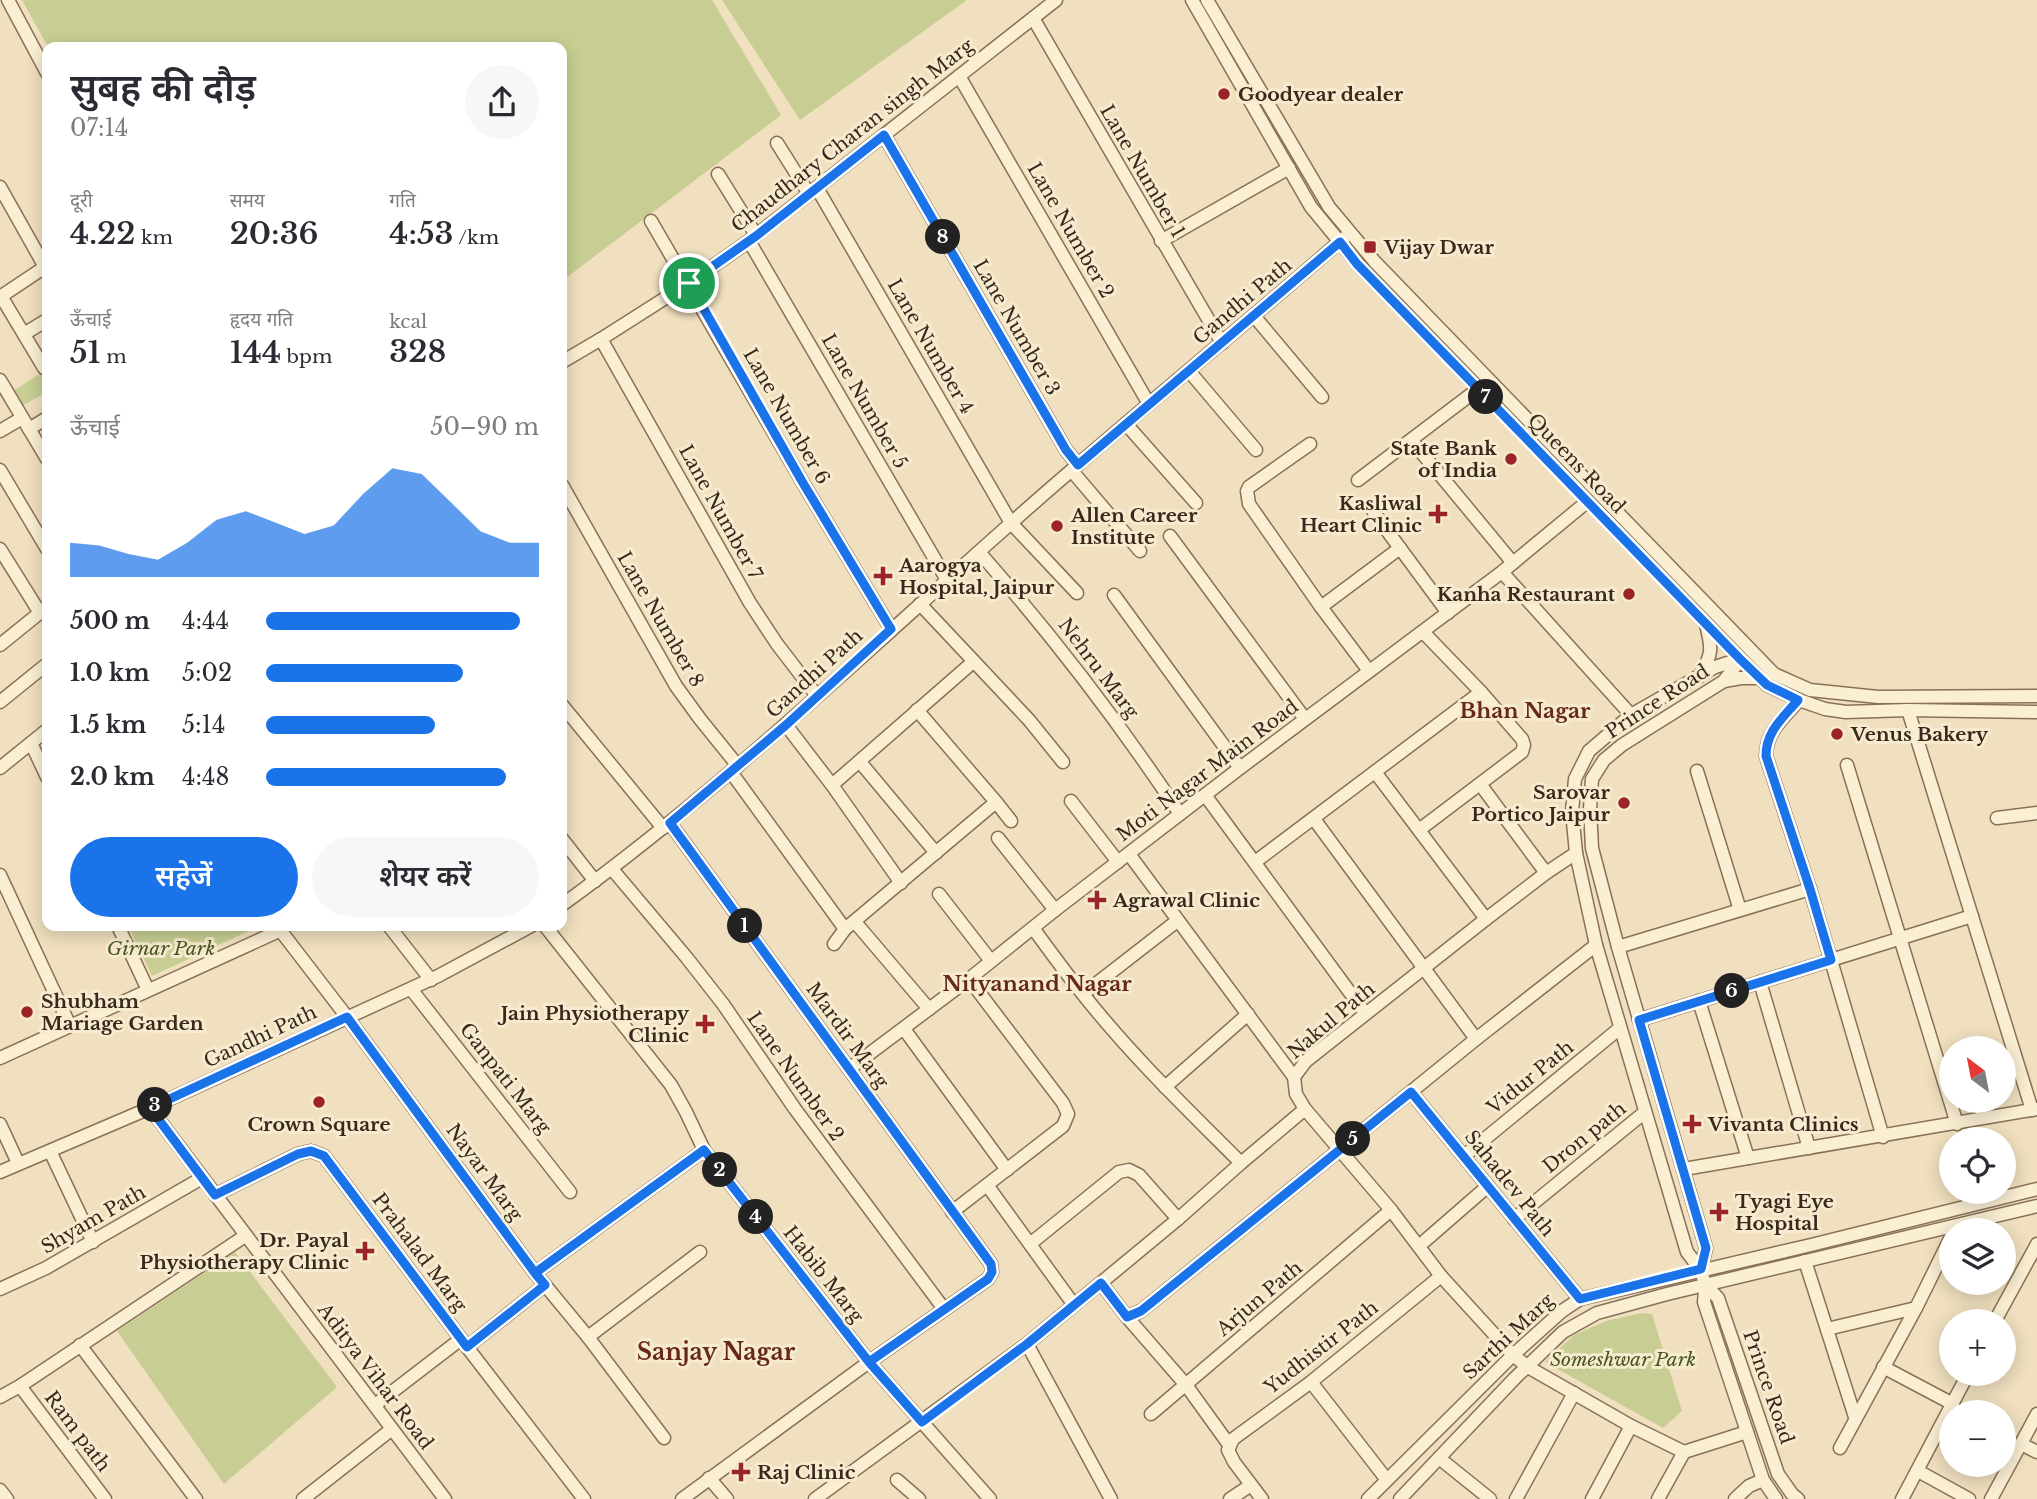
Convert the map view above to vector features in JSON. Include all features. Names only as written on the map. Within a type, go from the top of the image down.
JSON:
[{"type":"street","points":[[8,0],[42,64]]},
{"type":"street","name":"Chaudhary Charan singh Marg","points":[[567,359],[689,283],[752,238],[1056,0]]},
{"type":"street","name":"Queens Road","points":[[1192,0],[1311,207],[1357,264],[1767,685],[1798,700],[1825,709],[1846,712],[2037,712]]},
{"type":"street","name":"Queens Road","points":[[1207,0],[1329,207],[1375,262],[1774,674],[1810,690],[1878,697],[2037,696]]},
{"type":"street","name":"Lane Number 1","points":[[1033,18],[1222,343]]},
{"type":"street","name":"Lane Number 2","points":[[958,76],[1149,404]]},
{"type":"street","name":"Lane Number 3","points":[[884,135],[1075,468],[1140,551]]},
{"type":"street","name":"Lane Number 4","points":[[777,143],[813,191],[1010,523],[1077,593]]},
{"type":"street","points":[[1161,241],[1289,168]]},
{"type":"street","name":"Lane Number 5","points":[[718,174],[947,580]]},
{"type":"street","points":[[0,187],[42,260]]},
{"type":"street","name":"Lane Number 6","points":[[651,221],[891,629]]},
{"type":"street","name":"Gandhi Path","points":[[567,901],[666,826],[786,725],[1010,523],[1351,232]]},
{"type":"street","points":[[42,270],[0,296],[42,365]]},
{"type":"street","points":[[1254,316],[1322,397]]},
{"type":"street","points":[[24,334],[42,323]]},
{"type":"street","name":"Lane Number 7","points":[[601,339],[750,603],[817,696]]},
{"type":"street","points":[[1189,371],[1256,450]]},
{"type":"street","points":[[0,380],[42,450]]},
{"type":"street","points":[[1358,480],[1478,389]]},
{"type":"street","points":[[0,431],[42,419]]},
{"type":"street","points":[[1126,424],[1196,503]]},
{"type":"street","points":[[1412,441],[1513,563]]},
{"type":"street","points":[[1310,444],[1250,487],[1248,504],[1369,671]]},
{"type":"street","points":[[1,474],[42,541]]},
{"type":"street","name":"Lane Number 8","points":[[567,494],[676,686],[734,769],[850,926],[929,1010]]},
{"type":"street","name":"Moti Nagar Main Road","points":[[849,1069],[1304,719],[1502,572],[1588,501]]},
{"type":"street","points":[[1374,513],[1448,612]]},
{"type":"street","points":[[1170,537],[1304,719]]},
{"type":"street","points":[[0,548],[42,607]]},
{"type":"street","points":[[1321,607],[1400,548]]},
{"type":"street","name":"Nehru Marg","points":[[979,551],[1095,691],[1180,814]]},
{"type":"street","points":[[1502,572],[1631,715]]},
{"type":"street","points":[[1114,595],[1240,768]]},
{"type":"street","points":[[920,604],[1029,720],[1063,762]]},
{"type":"street","points":[[2,637],[42,611]]},
{"type":"street","points":[[1700,676],[1709,661],[1712,647],[1706,624]]},
{"type":"street","points":[[1419,830],[1521,751],[1524,745],[1522,739],[1481,692],[1423,632]]},
{"type":"street","points":[[1740,659],[1752,650]]},
{"type":"street","name":"Prince Road","points":[[1740,659],[1715,667],[1631,715],[1589,751],[1575,779],[1572,812],[1576,853],[1620,1028],[1687,1252],[1701,1269],[1706,1285],[1704,1302],[1763,1480],[1776,1499]]},
{"type":"street","name":"Prince Road","points":[[1701,1269],[1706,1248],[1618,947],[1592,848],[1590,809],[1592,779],[1604,760],[1622,745],[1724,681],[1740,659]]},
{"type":"street","points":[[832,785],[973,662]]},
{"type":"street","points":[[0,702],[42,668]]},
{"type":"street","points":[[1724,681],[1760,678]]},
{"type":"street","points":[[1255,862],[1481,692]]},
{"type":"street","points":[[1798,700],[1771,732],[1766,742],[1766,756],[1810,889],[1883,1137]]},
{"type":"street","points":[[917,710],[1012,821]]},
{"type":"street","points":[[1684,1169],[2035,1109],[1908,710]]},
{"type":"street","name":"Mardir Marg","points":[[567,711],[666,826],[849,1069],[991,1264],[992,1272],[988,1279],[944,1309]]},
{"type":"street","points":[[786,725],[901,883]]},
{"type":"street","points":[[0,768],[42,734]]},
{"type":"street","points":[[31,743],[42,766]]},
{"type":"street","points":[[860,762],[936,853]]},
{"type":"street","points":[[1847,765],[1957,1124]]},
{"type":"street","points":[[1697,771],[1740,910]]},
{"type":"street","points":[[1375,772],[1486,919]]},
{"type":"street","points":[[1480,784],[1546,873]]},
{"type":"street","points":[[1205,795],[1365,1013]]},
{"type":"street","points":[[1071,801],[1177,921],[1294,1077]]},
{"type":"street","points":[[834,944],[850,926],[996,803]]},
{"type":"street","points":[[1997,818],[2037,813]]},
{"type":"street","points":[[1314,819],[1476,1039]]},
{"type":"street","points":[[999,838],[1055,911]]},
{"type":"street","points":[[567,845],[595,881]]},
{"type":"street","name":"Nakul Path","points":[[1576,853],[1486,919],[1306,1061],[1294,1077],[1296,1094],[1305,1109],[1391,1210],[1441,1276],[1513,1355],[1528,1367],[1631,1426],[1684,1452]]},
{"type":"street","name":"Lane Number 2","points":[[612,869],[723,1004],[795,1109],[944,1309]]},
{"type":"street","points":[[0,875],[70,1026]]},
{"type":"street","points":[[1618,947],[1810,889]]},
{"type":"street","points":[[939,894],[991,961]]},
{"type":"street","points":[[1639,1020],[1972,916]]},
{"type":"street","points":[[1083,994],[1177,921]]},
{"type":"street","points":[[1033,928],[1083,994],[1166,1087],[1241,1163]]},
{"type":"street","points":[[120,931],[148,990]]},
{"type":"street","points":[[0,1058],[273,931]]},
{"type":"street","name":"Nayar Marg","points":[[281,931],[535,1273],[588,1337],[664,1438]]},
{"type":"street","points":[[393,931],[431,980]]},
{"type":"street","name":"Gandhi Path","points":[[0,1172],[150,1108],[431,980],[522,931]]},
{"type":"street","name":"Habib Marg","points":[[549,931],[671,1085],[704,1150],[869,1362],[990,1499]]},
{"type":"street","points":[[1127,1317],[1141,1311],[1597,944]]},
{"type":"street","points":[[952,1212],[1063,1126],[1068,1114],[1063,1103],[969,979]]},
{"type":"street","points":[[1760,982],[1809,1148]]},
{"type":"street","name":"Ganpati Marg","points":[[411,989],[570,1192]]},
{"type":"street","points":[[1699,1001],[1748,1158]]},
{"type":"street","points":[[1166,1087],[1248,1014]]},
{"type":"street","name":"Vidur Path","points":[[1464,1156],[1620,1028]]},
{"type":"street","points":[[904,1029],[1007,1170]]},
{"type":"street","name":"Sahadev Path","points":[[1411,1092],[1580,1299]]},
{"type":"street","name":"Aditya Vihar Road","points":[[150,1108],[444,1499]]},
{"type":"street","points":[[816,1499],[831,1495],[922,1422],[1027,1344],[1305,1109]]},
{"type":"street","name":"Dron path","points":[[1514,1219],[1645,1112]]},
{"type":"street","points":[[0,1124],[18,1163]]},
{"type":"street","points":[[535,1273],[704,1150]]},
{"type":"street","points":[[50,1151],[93,1242]]},
{"type":"street","name":"Prahalad Marg","points":[[215,1195],[298,1154],[311,1151],[324,1156],[584,1499]]},
{"type":"street","points":[[1030,1244],[1119,1172],[1129,1170],[1139,1175],[1178,1219]]},
{"type":"street","name":"Shyam Path","points":[[0,1289],[46,1268],[202,1178]]},
{"type":"street","points":[[987,1185],[1074,1305]]},
{"type":"street","points":[[1419,1246],[1488,1186]]},
{"type":"street","name":"Sarthi Marg","points":[[1368,1499],[1513,1355],[1562,1311],[1580,1299],[2037,1189]]},
{"type":"street","points":[[1994,1218],[2037,1206]]},
{"type":"street","name":"Arjun Path","points":[[1151,1414],[1391,1210]]},
{"type":"street","points":[[1940,1213],[1944,1218]]},
{"type":"street","points":[[1400,1499],[1515,1378],[1563,1332],[1597,1312],[1805,1261],[1939,1233]]},
{"type":"street","points":[[0,1397],[245,1236]]},
{"type":"street","points":[[2002,1309],[2037,1244]]},
{"type":"street","points":[[588,1337],[700,1252]]},
{"type":"street","points":[[1840,1448],[1916,1308],[1939,1258]]},
{"type":"street","points":[[1805,1261],[1855,1418]]},
{"type":"street","name":"Yudhistir Path","points":[[1229,1448],[1233,1439],[1311,1382],[1441,1276]]},
{"type":"street","points":[[1101,1283],[1186,1385],[1229,1448],[1234,1462],[1262,1499]]},
{"type":"street","points":[[374,1405],[545,1285]]},
{"type":"street","name":"Prince Road","points":[[1706,1285],[1718,1298],[1778,1474],[1791,1494],[1798,1499]]},
{"type":"street","points":[[1827,1329],[1916,1308]]},
{"type":"street","points":[[682,1499],[944,1309]]},
{"type":"street","points":[[1027,1344],[1111,1499]]},
{"type":"street","points":[[80,1345],[196,1499]]},
{"type":"street","points":[[1883,1367],[1945,1400]]},
{"type":"street","points":[[1311,1382],[1387,1480]]},
{"type":"street","name":"Ram path","points":[[20,1386],[105,1499]]},
{"type":"street","points":[[1516,1499],[1574,1393]]},
{"type":"street","points":[[1991,1499],[2037,1414]]},
{"type":"street","points":[[1592,1499],[1631,1426]]},
{"type":"street","points":[[308,1498],[392,1429]]},
{"type":"street","points":[[1902,1499],[1939,1430]]},
{"type":"street","points":[[1658,1499],[1684,1452],[1747,1432]]},
{"type":"street","points":[[2021,1444],[2037,1452]]},
{"type":"street","points":[[1439,1458],[1490,1499]]},
{"type":"street","points":[[1917,1471],[1969,1499]]},
{"type":"street","points":[[709,1478],[727,1499]]},
{"type":"street","points":[[897,1480],[919,1499]]},
{"type":"street","points":[[1735,1499],[1749,1486],[1763,1480]]},
{"type":"street","points":[[1230,1499],[1251,1485]]},
{"type":"street","points":[[0,1490],[7,1499]]},
{"type":"green space","points":[[22,0],[712,0],[781,115],[567,277],[567,42],[45,42]]},
{"type":"green space","points":[[722,0],[967,0],[800,120]]},
{"type":"green space","points":[[42,372],[42,395],[22,406],[13,391]]},
{"type":"green space","name":"Girnar Park","points":[[130,931],[248,931],[152,976]]},
{"type":"green space","points":[[235,1252],[337,1387],[224,1484],[117,1331]]},
{"type":"green space","name":"Someshwar Park","points":[[1642,1313],[1652,1314],[1682,1411],[1663,1428],[1545,1362],[1574,1335],[1606,1321]]},
{"type":"place","name":"Goodyear dealer","points":[[1224,94]]},
{"type":"place","name":"Vijay Dwar","points":[[1370,247]]},
{"type":"place","name":"State Bank of India","points":[[1511,459]]},
{"type":"place","name":"Kasliwal Heart Clinic","points":[[1438,514]]},
{"type":"place","name":"Allen Career Institute","points":[[1057,526]]},
{"type":"place","name":"Aarogya Hospital, Jaipur","points":[[883,576]]},
{"type":"place","name":"Kanha Restaurant","points":[[1629,594]]},
{"type":"place","name":"Venus Bakery","points":[[1837,734]]},
{"type":"place","name":"Sarovar Portico Jaipur","points":[[1624,803]]},
{"type":"place","name":"Agrawal Clinic","points":[[1097,900]]},
{"type":"place","name":"Shubham Mariage Garden","points":[[27,1012]]},
{"type":"place","name":"Jain Physiotherapy Clinic","points":[[705,1024]]},
{"type":"place","name":"Crown Square","points":[[319,1102]]},
{"type":"place","name":"Vivanta Clinics","points":[[1692,1124]]},
{"type":"place","name":"Tyagi Eye Hospital","points":[[1719,1212]]},
{"type":"place","name":"Dr. Payal Physiotherapy Clinic","points":[[365,1251]]},
{"type":"place","name":"Raj Clinic","points":[[741,1472]]},
{"type":"district","name":"Bhan Nagar","points":[[1525,711]]},
{"type":"district","name":"Nityanand Nagar","points":[[1037,984]]},
{"type":"district","name":"Sanjay Nagar","points":[[716,1352]]},
{"type":"route","points":[[689,283],[756,236],[884,135],[1066,450],[1078,465],[1340,242],[1357,264],[1740,659],[1767,685],[1798,700],[1771,732],[1766,742],[1766,756],[1831,960],[1639,1020],[1706,1248],[1701,1269],[1580,1299],[1411,1092],[1141,1311],[1127,1317],[1101,1283],[1027,1344],[922,1422],[869,1362],[704,1150],[619,1211],[535,1273],[347,1017],[150,1108],[215,1195],[298,1154],[311,1151],[324,1156],[467,1347],[545,1285],[535,1273],[704,1150],[814,1292],[869,1362],[988,1279],[992,1272],[991,1264],[670,823],[786,725],[891,629],[803,483],[689,283]]}]
